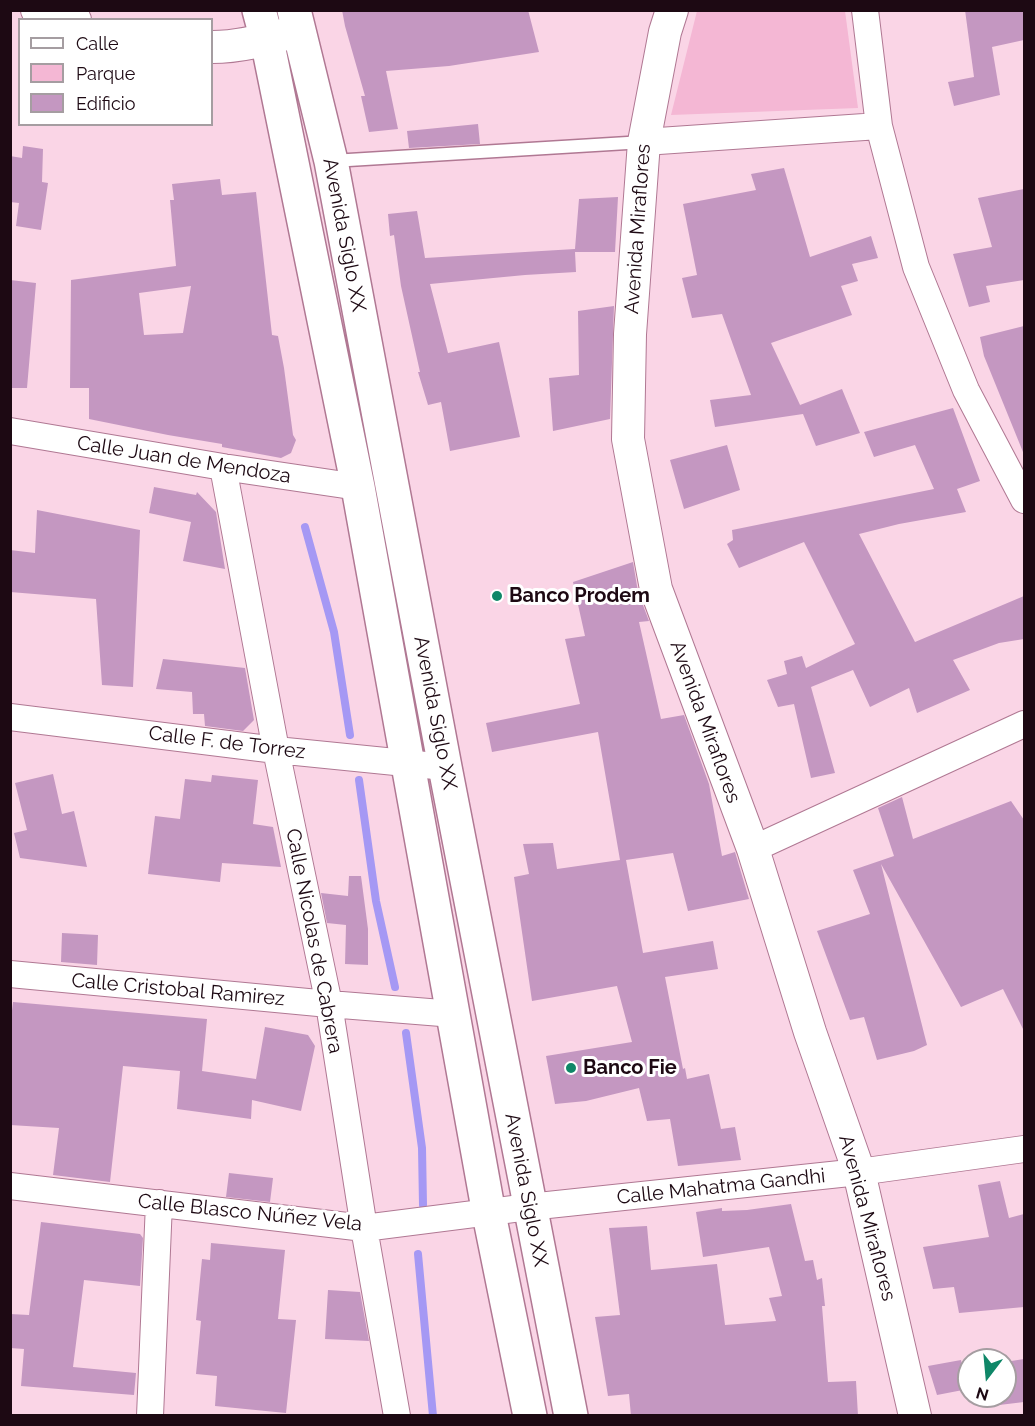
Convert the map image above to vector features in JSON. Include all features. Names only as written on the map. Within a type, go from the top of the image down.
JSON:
[{"type":"highway","name":"Avenida Siglo XX","points":[[297,20],[331,161],[529,1208],[571,1416]]},
{"type":"highway","name":"Avenida Siglo XX","points":[[263,25],[358,488],[489,1214],[530,1416]]},
{"type":"street","points":[[37,10],[67,18]]},
{"type":"street","name":"Avenida Miraflores","points":[[672,10],[665,32],[644,142],[630,334],[628,439],[656,589],[753,849],[810,1032],[858,1172],[915,1416]]},
{"type":"street","points":[[865,10],[879,126],[916,267],[966,390],[1024,500]]},
{"type":"street","points":[[213,47],[226,47],[263,25],[297,20]]},
{"type":"street","points":[[644,142],[879,126]]},
{"type":"street","name":"Calle Juan de Mendoza","points":[[10,431],[358,488]]},
{"type":"street","name":"Calle Nicolas de Cabrera","points":[[223,467],[276,750],[329,1004],[364,1228],[397,1416]]},
{"type":"street","name":"Calle F. de Torrez","points":[[10,717],[276,750],[445,767]]},
{"type":"street","points":[[753,849],[1024,724]]},
{"type":"street","name":"Calle Cristobal Ramirez","points":[[10,974],[453,1014]]},
{"type":"street","name":"Calle Mahatma Gandhi","points":[[489,1214],[858,1172],[1024,1149]]},
{"type":"street","name":"Calle Blasco Núñez Vela","points":[[10,1186],[364,1228],[489,1214]]},
{"type":"street","points":[[150,1416],[159,1203]]},
{"type":"lane","points":[[331,161],[644,142]]},
{"type":"green space","points":[[697,11],[845,11],[858,108],[671,115]]},
{"type":"building","points":[[342,10],[528,10],[539,52],[449,66],[386,71],[398,129],[369,132],[361,96],[365,96]]},
{"type":"building","points":[[965,10],[1024,10],[1024,40],[992,47],[1000,95],[954,106],[948,82],[974,77]]},
{"type":"building","points":[[478,124],[480,144],[409,148],[407,131]]},
{"type":"building","points":[[23,146],[43,149],[42,182],[48,183],[41,230],[16,226],[19,203],[10,202],[10,156],[22,158]]},
{"type":"building","points":[[784,168],[810,257],[871,236],[878,258],[852,264],[858,281],[841,286],[852,315],[771,343],[800,405],[842,389],[860,433],[816,446],[803,414],[715,427],[710,400],[751,395],[722,314],[692,318],[682,278],[697,275],[683,204],[756,190],[751,174]]},
{"type":"building","points":[[220,179],[222,195],[256,192],[272,335],[278,336],[293,435],[296,440],[291,453],[281,458],[222,447],[222,444],[89,419],[89,388],[70,388],[71,280],[176,266],[170,200],[174,200],[172,184]],"holes":[[[191,286],[183,333],[144,335],[139,293]]]},
{"type":"building","points":[[1024,189],[1024,280],[986,286],[990,302],[969,307],[953,254],[992,247],[978,198]]},
{"type":"building","points":[[618,197],[615,252],[575,252],[576,272],[430,284],[448,353],[499,342],[520,437],[450,451],[441,402],[428,405],[418,372],[420,372],[401,286],[394,235],[390,236],[388,214],[417,211],[425,258],[575,249],[579,199]]},
{"type":"building","points":[[10,280],[36,283],[27,388],[10,388]]},
{"type":"building","points":[[614,306],[610,419],[553,431],[549,378],[579,375],[578,311]]},
{"type":"building","points":[[1024,326],[1023,452],[984,356],[980,337]]},
{"type":"building","points":[[953,408],[980,481],[957,489],[966,512],[859,534],[915,642],[1024,596],[1024,639],[999,643],[953,660],[970,690],[917,713],[909,688],[870,707],[853,670],[811,687],[835,773],[811,778],[794,704],[778,707],[767,680],[787,674],[784,661],[802,656],[806,668],[855,644],[804,542],[739,568],[727,544],[733,540],[732,530],[934,489],[915,445],[874,457],[864,432]]},
{"type":"building","points":[[727,445],[740,490],[684,509],[670,460]]},
{"type":"building","points":[[154,487],[196,495],[197,492],[216,512],[225,569],[183,561],[191,522],[149,513]]},
{"type":"building","points":[[37,510],[140,530],[133,687],[102,685],[96,599],[10,592],[10,550],[35,553]]},
{"type":"building","points":[[633,562],[638,592],[649,621],[639,622],[661,719],[684,715],[709,784],[722,856],[735,852],[749,899],[688,911],[673,853],[626,860],[643,953],[713,941],[718,969],[665,977],[683,1069],[685,1068],[687,1079],[709,1074],[721,1129],[735,1127],[741,1160],[678,1166],[670,1119],[647,1121],[639,1088],[586,1101],[555,1104],[546,1056],[632,1042],[617,986],[532,1001],[514,877],[529,874],[523,844],[553,843],[557,869],[620,860],[598,732],[492,752],[486,723],[580,704],[565,639],[585,636],[573,582]]},
{"type":"building","points":[[163,659],[245,668],[254,720],[243,731],[205,726],[204,714],[193,714],[192,692],[156,689]]},
{"type":"building","points":[[53,774],[62,814],[74,811],[87,867],[20,858],[14,833],[27,830],[15,783]]},
{"type":"building","points":[[212,775],[258,780],[253,824],[273,827],[281,867],[222,863],[220,882],[148,874],[155,816],[180,819],[185,779],[211,782]]},
{"type":"building","points":[[902,797],[913,839],[1011,801],[1024,820],[1024,1031],[1003,989],[961,1007],[881,864],[927,1045],[914,1051],[877,1060],[864,1017],[850,1020],[817,931],[870,914],[853,870],[894,856],[878,808]]},
{"type":"building","points":[[349,876],[361,876],[368,929],[368,965],[345,964],[346,925],[327,923],[321,893],[348,896]]},
{"type":"building","points":[[62,933],[98,935],[97,965],[61,962]]},
{"type":"building","points":[[13,1002],[207,1019],[202,1071],[256,1079],[265,1027],[308,1035],[315,1046],[301,1111],[252,1100],[251,1119],[177,1109],[180,1071],[123,1066],[110,1182],[53,1175],[59,1128],[10,1125],[10,1028]]},
{"type":"building","points":[[229,1173],[273,1178],[270,1202],[226,1197]]},
{"type":"building","points":[[1000,1181],[1009,1218],[1024,1214],[1024,1307],[959,1313],[954,1287],[933,1289],[923,1247],[989,1237],[978,1185]]},
{"type":"building","points":[[791,1204],[805,1261],[813,1260],[817,1280],[822,1278],[828,1382],[856,1381],[858,1416],[631,1416],[629,1394],[608,1396],[595,1317],[620,1315],[609,1228],[647,1226],[651,1270],[717,1264],[725,1325],[776,1321],[769,1298],[782,1296],[769,1247],[703,1257],[696,1212],[722,1208],[722,1211],[747,1210]]},
{"type":"building","points":[[41,1222],[140,1234],[143,1238],[140,1286],[84,1280],[73,1367],[136,1373],[134,1395],[21,1386],[24,1349],[10,1348],[10,1314],[29,1315]]},
{"type":"building","points":[[211,1243],[285,1250],[278,1319],[296,1320],[286,1413],[215,1406],[217,1376],[196,1374],[201,1321],[196,1320],[202,1259],[210,1260]]},
{"type":"building","points":[[328,1290],[360,1292],[369,1341],[325,1339]]},
{"type":"building","points":[[1024,1359],[1024,1402],[1017,1403],[1017,1360]]},
{"type":"building","points":[[957,1361],[957,1391],[937,1395],[928,1366]]},
{"type":"waterway","points":[[305,527],[334,632],[350,735]]},
{"type":"waterway","points":[[359,780],[376,901],[395,987]]},
{"type":"waterway","points":[[406,1033],[422,1148],[423,1205]]},
{"type":"waterway","points":[[418,1254],[433,1416]]},
{"type":"place","name":"Banco Prodem","points":[[497,596]]},
{"type":"place","name":"Banco Fie","points":[[571,1068]]}]
